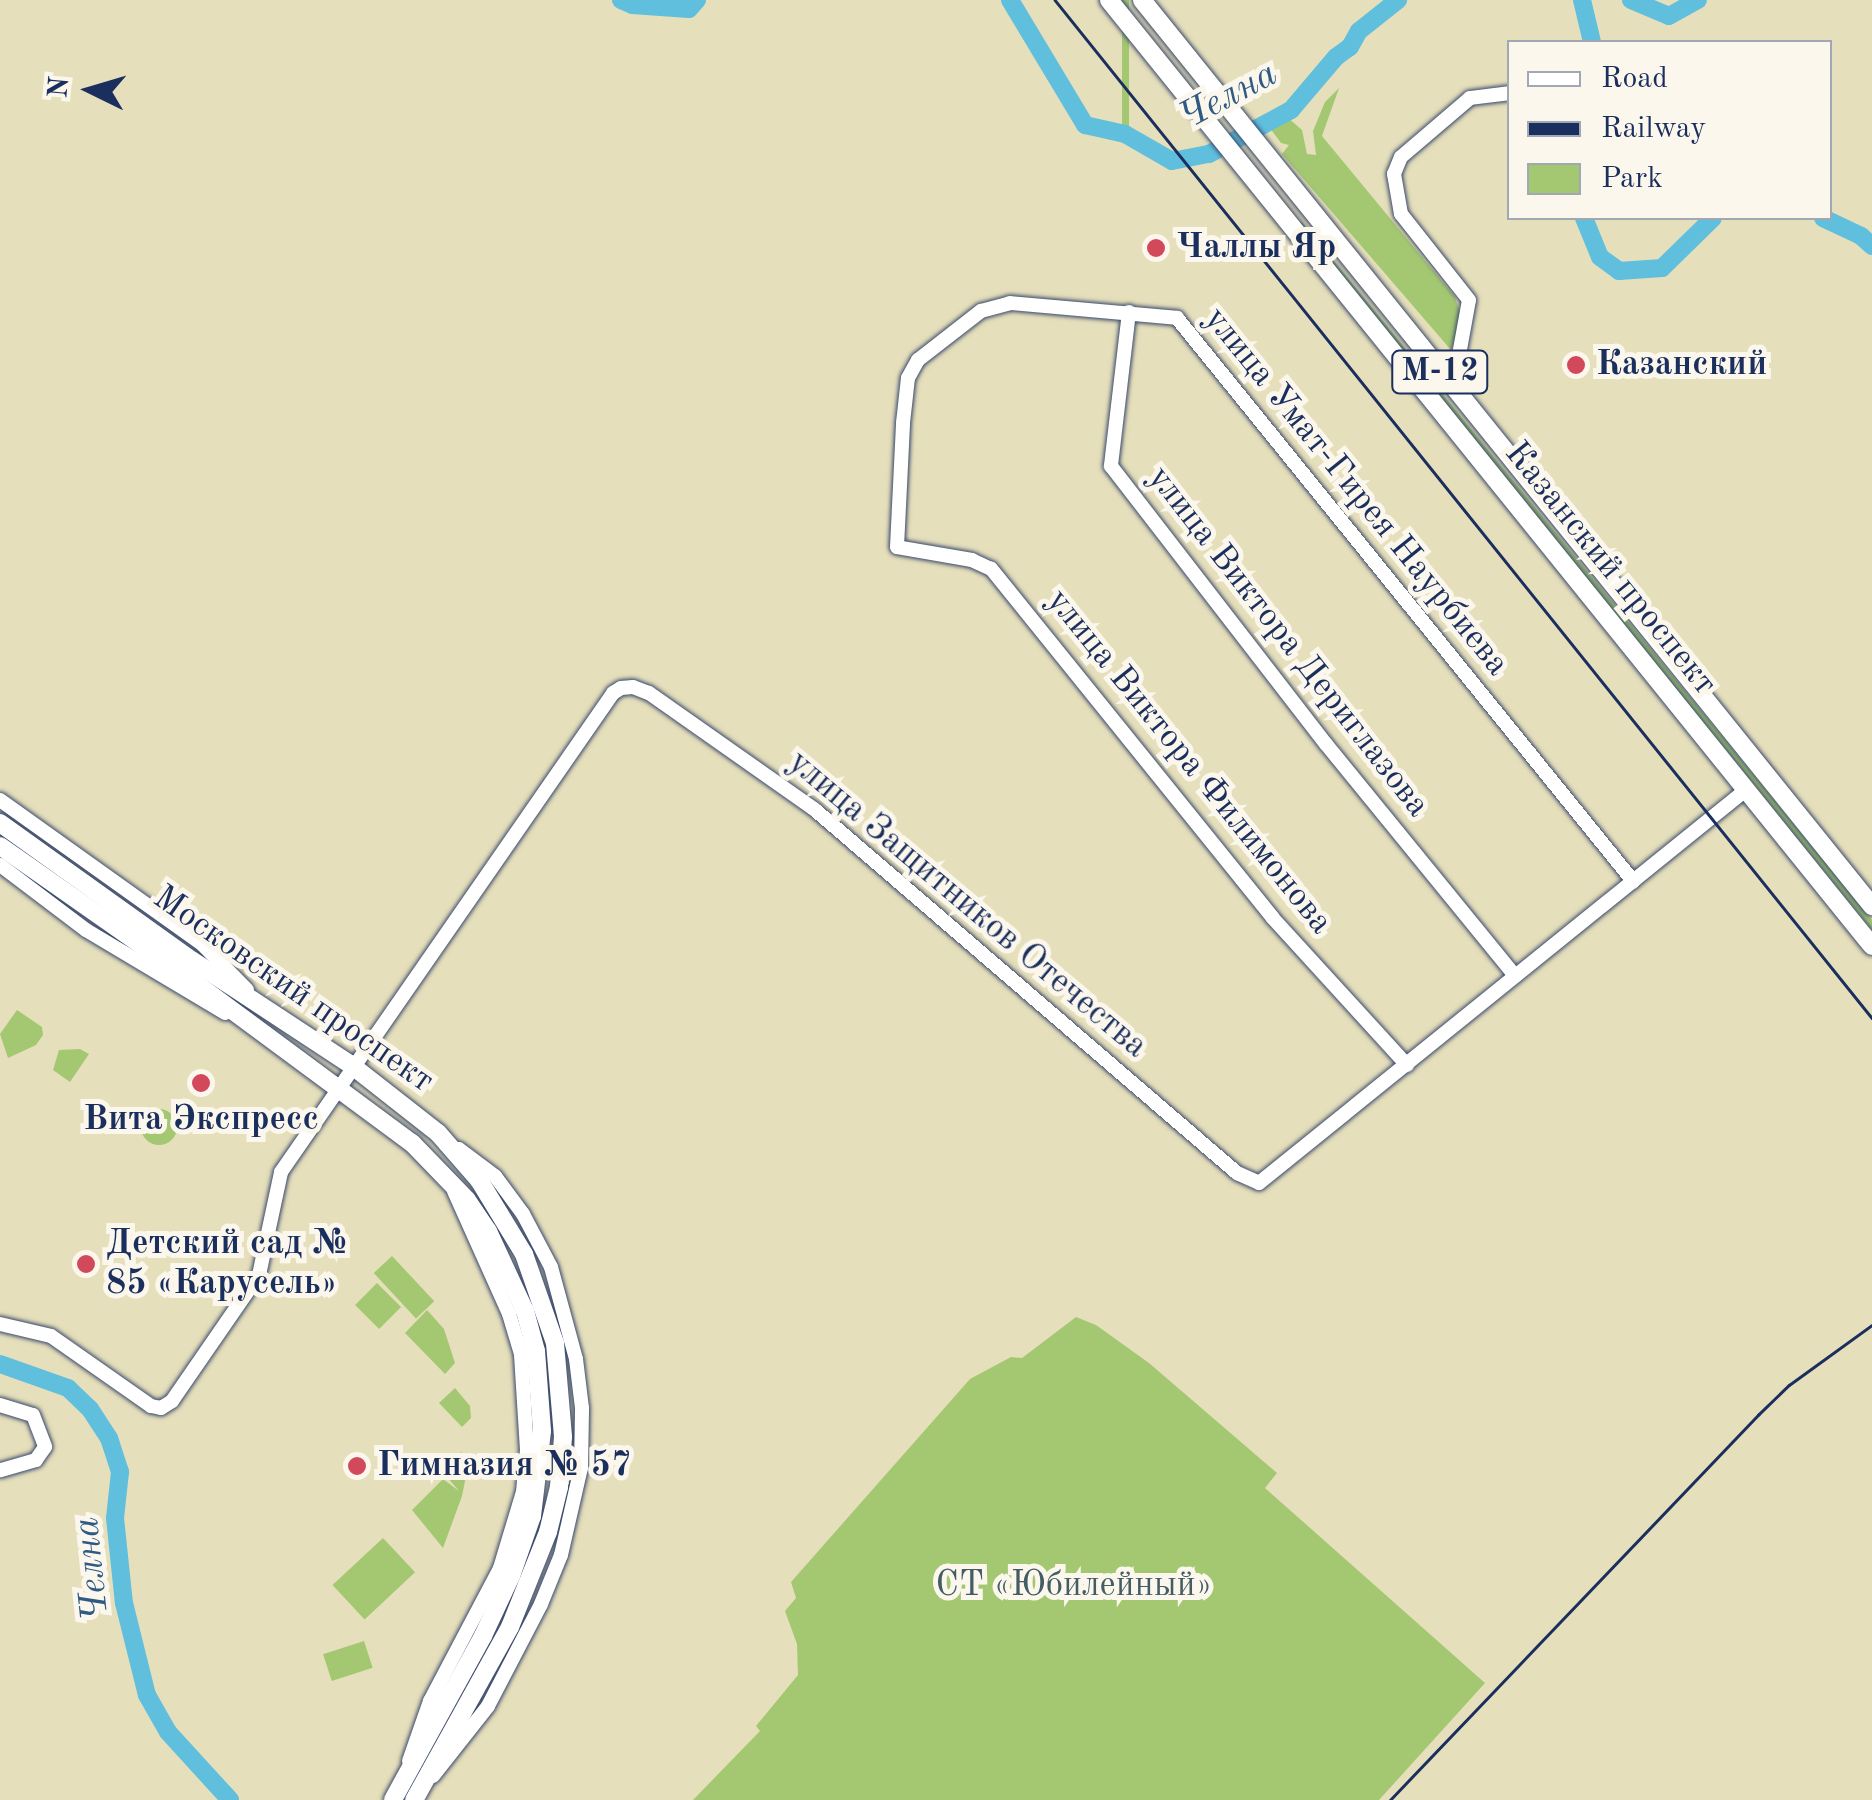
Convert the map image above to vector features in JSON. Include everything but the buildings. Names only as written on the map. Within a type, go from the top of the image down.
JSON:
[{"type":"main road","name":"Казанский проспект","points":[[1109,0],[1872,946]]},
{"type":"main road","name":"Казанский проспект","points":[[1142,0],[1323,230],[1872,906]]},
{"type":"main road","points":[[1305,243],[1302,222],[1323,230]]},
{"type":"main road","name":"Московский проспект","points":[[0,823],[354,1066],[438,1133],[479,1180],[524,1254],[555,1343],[563,1437],[559,1487],[531,1578],[510,1627],[412,1790],[392,1800]]},
{"type":"main road","name":"Московский проспект","points":[[0,846],[402,1134],[450,1182],[488,1231],[525,1311],[540,1384],[540,1475],[512,1576],[412,1790]]},
{"type":"street","points":[[1453,388],[1468,328],[1469,300],[1401,214],[1394,174],[1401,157],[1470,98],[1507,93]]},
{"type":"street","name":"улица Умат-Гирея Наурбиева","points":[[897,547],[902,424],[908,378],[918,360],[980,311],[1010,303],[1177,318],[1633,881]]},
{"type":"street","name":"улица Виктора Дериглазова","points":[[1129,312],[1111,466],[1326,744],[1515,976]]},
{"type":"street","name":"улица Виктора Филимонова","points":[[897,547],[972,560],[991,569],[1274,918],[1407,1065]]},
{"type":"street","name":"улица Защитников Отечества","points":[[354,1066],[613,693],[633,687],[649,693],[814,808],[1252,1182],[1267,1180],[1407,1065]]},
{"type":"street","points":[[1407,1065],[1748,789]]},
{"type":"street","points":[[0,800],[203,945],[265,1008]]},
{"type":"street","points":[[0,865],[86,930],[306,1064]]},
{"type":"street","points":[[0,1324],[46,1334],[152,1406],[167,1406],[258,1275],[267,1252],[279,1175],[354,1066]]},
{"type":"street","points":[[0,1406],[34,1415],[45,1447],[36,1460],[0,1470]]},
{"type":"green space","points":[[1122,0],[1129,0],[1129,140],[1122,140]]},
{"type":"green space","points":[[1339,88],[1322,136],[1455,297],[1462,319],[1451,350],[1282,154],[1289,145],[1281,143],[1269,127],[1287,117],[1302,130],[1307,154],[1316,155],[1313,131],[1325,102]]},
{"type":"green space","points":[[1300,224],[1872,920],[1872,930]]},
{"type":"green space","points":[[17,1010],[42,1027],[43,1035],[36,1045],[8,1058],[0,1034]]},
{"type":"green space","points":[[80,1049],[89,1054],[70,1082],[53,1070],[59,1050]]},
{"type":"green space","points":[[159,1109],[172,1114],[177,1127],[172,1140],[159,1145],[146,1140],[141,1127],[146,1114]]},
{"type":"green space","points":[[392,1256],[434,1301],[416,1318],[374,1273]]},
{"type":"green space","points":[[377,1283],[401,1307],[379,1329],[355,1305]]},
{"type":"green space","points":[[427,1310],[444,1329],[455,1363],[445,1374],[405,1333]]},
{"type":"green space","name":"СТ «Юбилейный»","points":[[1076,1317],[1096,1325],[1149,1363],[1277,1473],[1265,1488],[1485,1683],[1379,1800],[693,1800],[760,1731],[756,1726],[798,1675],[797,1644],[785,1611],[796,1598],[791,1582],[970,1379],[1011,1357],[1022,1358]]},
{"type":"green space","points":[[455,1388],[470,1406],[471,1418],[462,1427],[439,1403]]},
{"type":"green space","points":[[461,1452],[469,1461],[462,1496],[443,1548],[412,1510],[443,1479],[459,1491],[441,1470]]},
{"type":"green space","points":[[383,1538],[415,1572],[365,1619],[333,1585]]},
{"type":"green space","points":[[364,1641],[373,1668],[332,1681],[323,1654]]},
{"type":"waterway","name":"Челна","points":[[621,0],[632,5],[689,9],[697,0]]},
{"type":"waterway","name":"Челна","points":[[1010,0],[1085,125],[1125,134],[1172,161],[1209,154],[1291,110],[1336,57],[1350,47],[1359,31],[1398,0]]},
{"type":"waterway","name":"Челна","points":[[1582,0],[1592,40]]},
{"type":"waterway","points":[[1631,0],[1669,16],[1698,0]]},
{"type":"waterway","name":"Челна","points":[[1585,220],[1600,257],[1619,271],[1662,268],[1711,220]]},
{"type":"waterway","name":"Челна","points":[[1827,220],[1861,236],[1872,246]]},
{"type":"waterway","name":"Челна","points":[[0,1364],[68,1388],[90,1409],[109,1438],[120,1472],[115,1518],[124,1603],[147,1695],[168,1732],[230,1800]]},
{"type":"tram line","points":[[1055,0],[1872,1018]]},
{"type":"railway","points":[[1390,1800],[1758,1415],[1789,1385],[1872,1325]]},
{"type":"place","name":"Чаллы Яр","points":[[1156,248]]},
{"type":"place","name":"Казанский","points":[[1576,365]]},
{"type":"place","name":"Вита Экспресс","points":[[201,1083]]},
{"type":"place","name":"Детский сад № 85 «Карусель»","points":[[86,1264]]},
{"type":"place","name":"Гимназия № 57","points":[[357,1466]]}]
